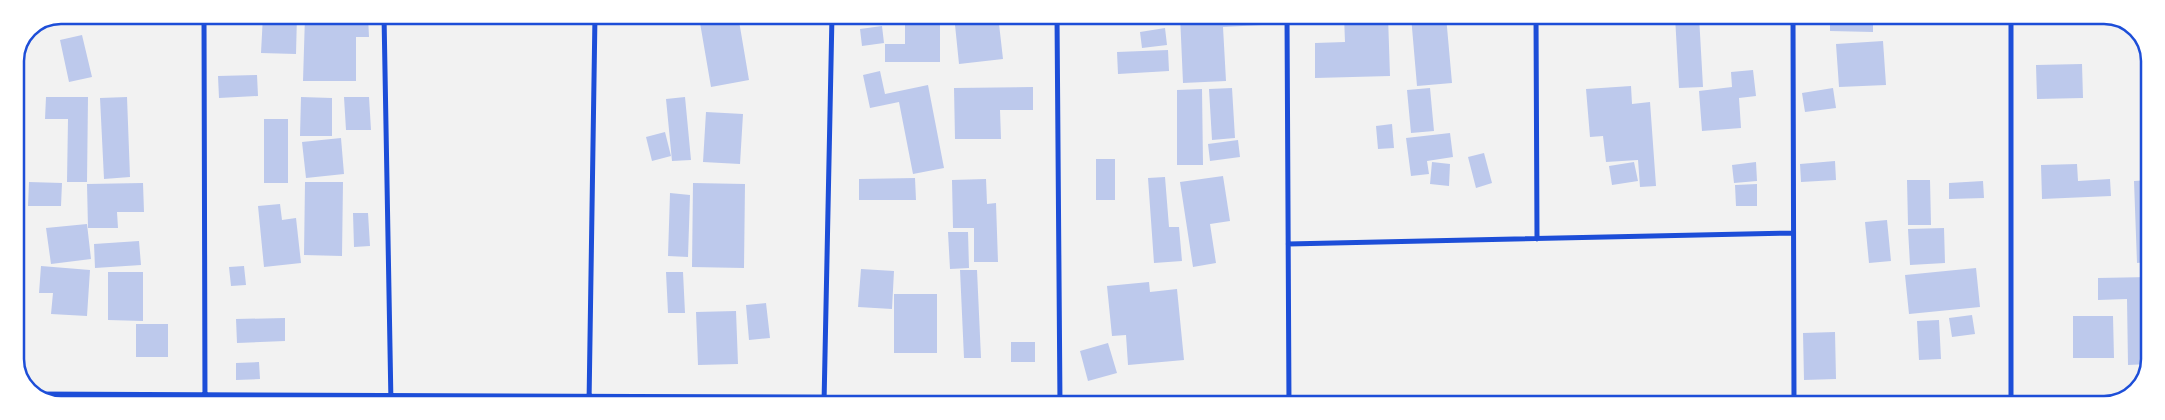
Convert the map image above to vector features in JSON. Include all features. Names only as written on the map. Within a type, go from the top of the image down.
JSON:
[{"type":"street","points":[[204,24],[205,394]]},
{"type":"street","points":[[384,24],[391,395]]},
{"type":"street","points":[[49,394],[589,396],[595,24]]},
{"type":"street","points":[[824,396],[832,24]]},
{"type":"street","points":[[1057,24],[1060,396]]},
{"type":"street","points":[[1287,24],[1289,396]]},
{"type":"street","points":[[1536,24],[1537,239]]},
{"type":"street","points":[[1793,24],[1794,396]]},
{"type":"street","points":[[2011,24],[2011,396]]},
{"type":"street","points":[[1288,244],[1794,233]]},
{"type":"building","points":[[263,24],[297,24],[296,54],[261,53]]},
{"type":"building","points":[[305,24],[368,24],[369,37],[356,37],[356,81],[303,81]]},
{"type":"building","points":[[700,24],[740,24],[749,80],[711,87]]},
{"type":"building","points":[[905,24],[940,24],[940,62],[885,62],[885,44],[905,44]]},
{"type":"building","points":[[955,24],[999,24],[1003,59],[959,64]]},
{"type":"building","points":[[1180,24],[1262,24],[1223,27],[1226,81],[1183,83]]},
{"type":"building","points":[[1344,24],[1388,24],[1390,76],[1315,78],[1315,43],[1345,42]]},
{"type":"building","points":[[1412,24],[1447,24],[1452,83],[1417,86]]},
{"type":"building","points":[[1675,24],[1699,24],[1703,87],[1679,88]]},
{"type":"building","points":[[1830,24],[1873,24],[1873,32],[1830,31]]},
{"type":"building","points":[[882,26],[884,43],[862,46],[860,29]]},
{"type":"building","points":[[1165,28],[1167,45],[1142,48],[1140,32]]},
{"type":"building","points":[[82,35],[92,77],[69,82],[60,40]]},
{"type":"building","points":[[1883,41],[1886,85],[1839,87],[1836,44]]},
{"type":"building","points":[[1168,50],[1169,71],[1118,74],[1117,52]]},
{"type":"building","points":[[2082,64],[2083,98],[2037,99],[2036,65]]},
{"type":"building","points":[[1753,70],[1756,96],[1739,98],[1741,128],[1702,131],[1699,91],[1732,87],[1731,72]]},
{"type":"building","points":[[880,71],[885,94],[928,85],[944,168],[913,174],[899,102],[870,108],[863,75]]},
{"type":"building","points":[[257,75],[258,96],[219,98],[218,76]]},
{"type":"building","points":[[1631,86],[1632,104],[1650,102],[1656,186],[1640,187],[1638,160],[1606,162],[1603,136],[1590,137],[1586,89]]},
{"type":"building","points":[[1033,87],[1033,110],[1000,110],[1001,139],[955,139],[954,88]]},
{"type":"building","points":[[1232,88],[1235,138],[1212,140],[1209,89]]},
{"type":"building","points":[[1430,88],[1434,131],[1411,133],[1407,90]]},
{"type":"building","points":[[1833,88],[1836,108],[1805,112],[1802,93]]},
{"type":"building","points":[[1202,89],[1203,165],[1177,165],[1177,90]]},
{"type":"building","points":[[46,97],[88,97],[87,182],[67,182],[68,119],[45,119]]},
{"type":"building","points":[[127,97],[130,177],[104,179],[100,98]]},
{"type":"building","points":[[301,97],[332,98],[332,136],[300,136]]},
{"type":"building","points":[[344,97],[369,97],[371,130],[346,130]]},
{"type":"building","points":[[685,97],[691,160],[672,161],[666,99]]},
{"type":"building","points":[[706,112],[743,114],[740,164],[703,162]]},
{"type":"building","points":[[264,119],[288,119],[288,183],[264,183]]},
{"type":"building","points":[[1392,124],[1394,148],[1378,149],[1376,126]]},
{"type":"building","points":[[665,132],[671,156],[652,161],[646,137]]},
{"type":"building","points":[[1450,133],[1453,157],[1427,161],[1429,174],[1411,176],[1406,138]]},
{"type":"building","points":[[341,138],[344,174],[306,178],[302,142]]},
{"type":"building","points":[[1238,140],[1240,157],[1210,161],[1208,144]]},
{"type":"building","points":[[1484,153],[1492,183],[1476,188],[1468,157]]},
{"type":"building","points":[[1096,159],[1115,159],[1115,200],[1096,200]]},
{"type":"building","points":[[1835,161],[1836,180],[1801,182],[1800,164]]},
{"type":"building","points":[[1432,162],[1450,164],[1449,186],[1430,184]]},
{"type":"building","points":[[1634,162],[1638,181],[1612,185],[1609,166]]},
{"type":"building","points":[[1756,162],[1757,181],[1734,183],[1732,165]]},
{"type":"building","points":[[2077,164],[2078,181],[2110,179],[2111,196],[2042,199],[2041,165]]},
{"type":"building","points":[[1223,176],[1230,221],[1210,224],[1216,263],[1193,267],[1180,182]]},
{"type":"building","points":[[1165,177],[1169,227],[1179,227],[1182,261],[1154,263],[1148,178]]},
{"type":"building","points":[[915,178],[916,200],[859,200],[859,179]]},
{"type":"building","points":[[986,179],[987,204],[996,203],[998,262],[974,262],[974,228],[953,228],[952,180]]},
{"type":"building","points":[[1907,180],[1930,180],[1931,225],[1908,225]]},
{"type":"building","points":[[1983,181],[1984,198],[1949,199],[1949,183]]},
{"type":"building","points":[[2134,181],[2141,181],[2141,263],[2137,263]]},
{"type":"building","points":[[29,182],[62,183],[61,206],[28,206]]},
{"type":"building","points":[[305,182],[343,182],[342,256],[304,255]]},
{"type":"building","points":[[143,183],[144,212],[117,212],[118,228],[88,228],[87,184]]},
{"type":"building","points":[[693,183],[745,184],[744,268],[692,267]]},
{"type":"building","points":[[1757,184],[1757,206],[1736,206],[1735,185]]},
{"type":"building","points":[[670,193],[690,195],[688,257],[668,256]]},
{"type":"building","points":[[280,204],[282,220],[296,218],[301,263],[264,267],[258,206]]},
{"type":"building","points":[[353,213],[368,213],[370,246],[354,247]]},
{"type":"building","points":[[1887,220],[1891,261],[1869,263],[1865,222]]},
{"type":"building","points":[[87,224],[91,259],[51,264],[46,228]]},
{"type":"building","points":[[1944,228],[1945,263],[1910,265],[1908,229]]},
{"type":"building","points":[[948,232],[968,232],[969,268],[950,269]]},
{"type":"building","points":[[139,241],[141,265],[95,268],[94,244]]},
{"type":"building","points":[[41,266],[90,270],[87,316],[51,314],[53,293],[39,293]]},
{"type":"building","points":[[244,266],[246,285],[231,286],[229,267]]},
{"type":"building","points":[[1976,268],[1980,307],[1909,314],[1905,275]]},
{"type":"building","points":[[861,269],[894,271],[892,309],[858,307]]},
{"type":"building","points":[[960,270],[977,270],[981,358],[964,358]]},
{"type":"building","points":[[108,272],[143,272],[143,321],[108,320]]},
{"type":"building","points":[[666,272],[683,272],[685,313],[668,313]]},
{"type":"building","points":[[2141,277],[2141,364],[2128,365],[2127,299],[2098,300],[2098,278]]},
{"type":"building","points":[[1149,282],[1150,292],[1177,289],[1184,360],[1128,365],[1126,335],[1112,336],[1107,286]]},
{"type":"building","points":[[894,294],[937,294],[937,353],[894,353]]},
{"type":"building","points":[[766,303],[770,338],[749,340],[746,305]]},
{"type":"building","points":[[736,311],[738,364],[698,365],[696,312]]},
{"type":"building","points":[[1972,315],[1975,334],[1952,337],[1949,318]]},
{"type":"building","points":[[2073,316],[2113,316],[2114,358],[2073,358]]},
{"type":"building","points":[[285,318],[285,341],[237,343],[236,319]]},
{"type":"building","points":[[1939,320],[1941,359],[1919,360],[1917,321]]},
{"type":"building","points":[[136,324],[168,324],[168,357],[136,357]]},
{"type":"building","points":[[1835,332],[1836,379],[1804,380],[1803,333]]},
{"type":"building","points":[[1011,342],[1035,342],[1035,362],[1011,362]]},
{"type":"building","points":[[1108,343],[1117,373],[1088,381],[1080,351]]},
{"type":"building","points":[[259,362],[260,379],[236,380],[236,363]]}]
